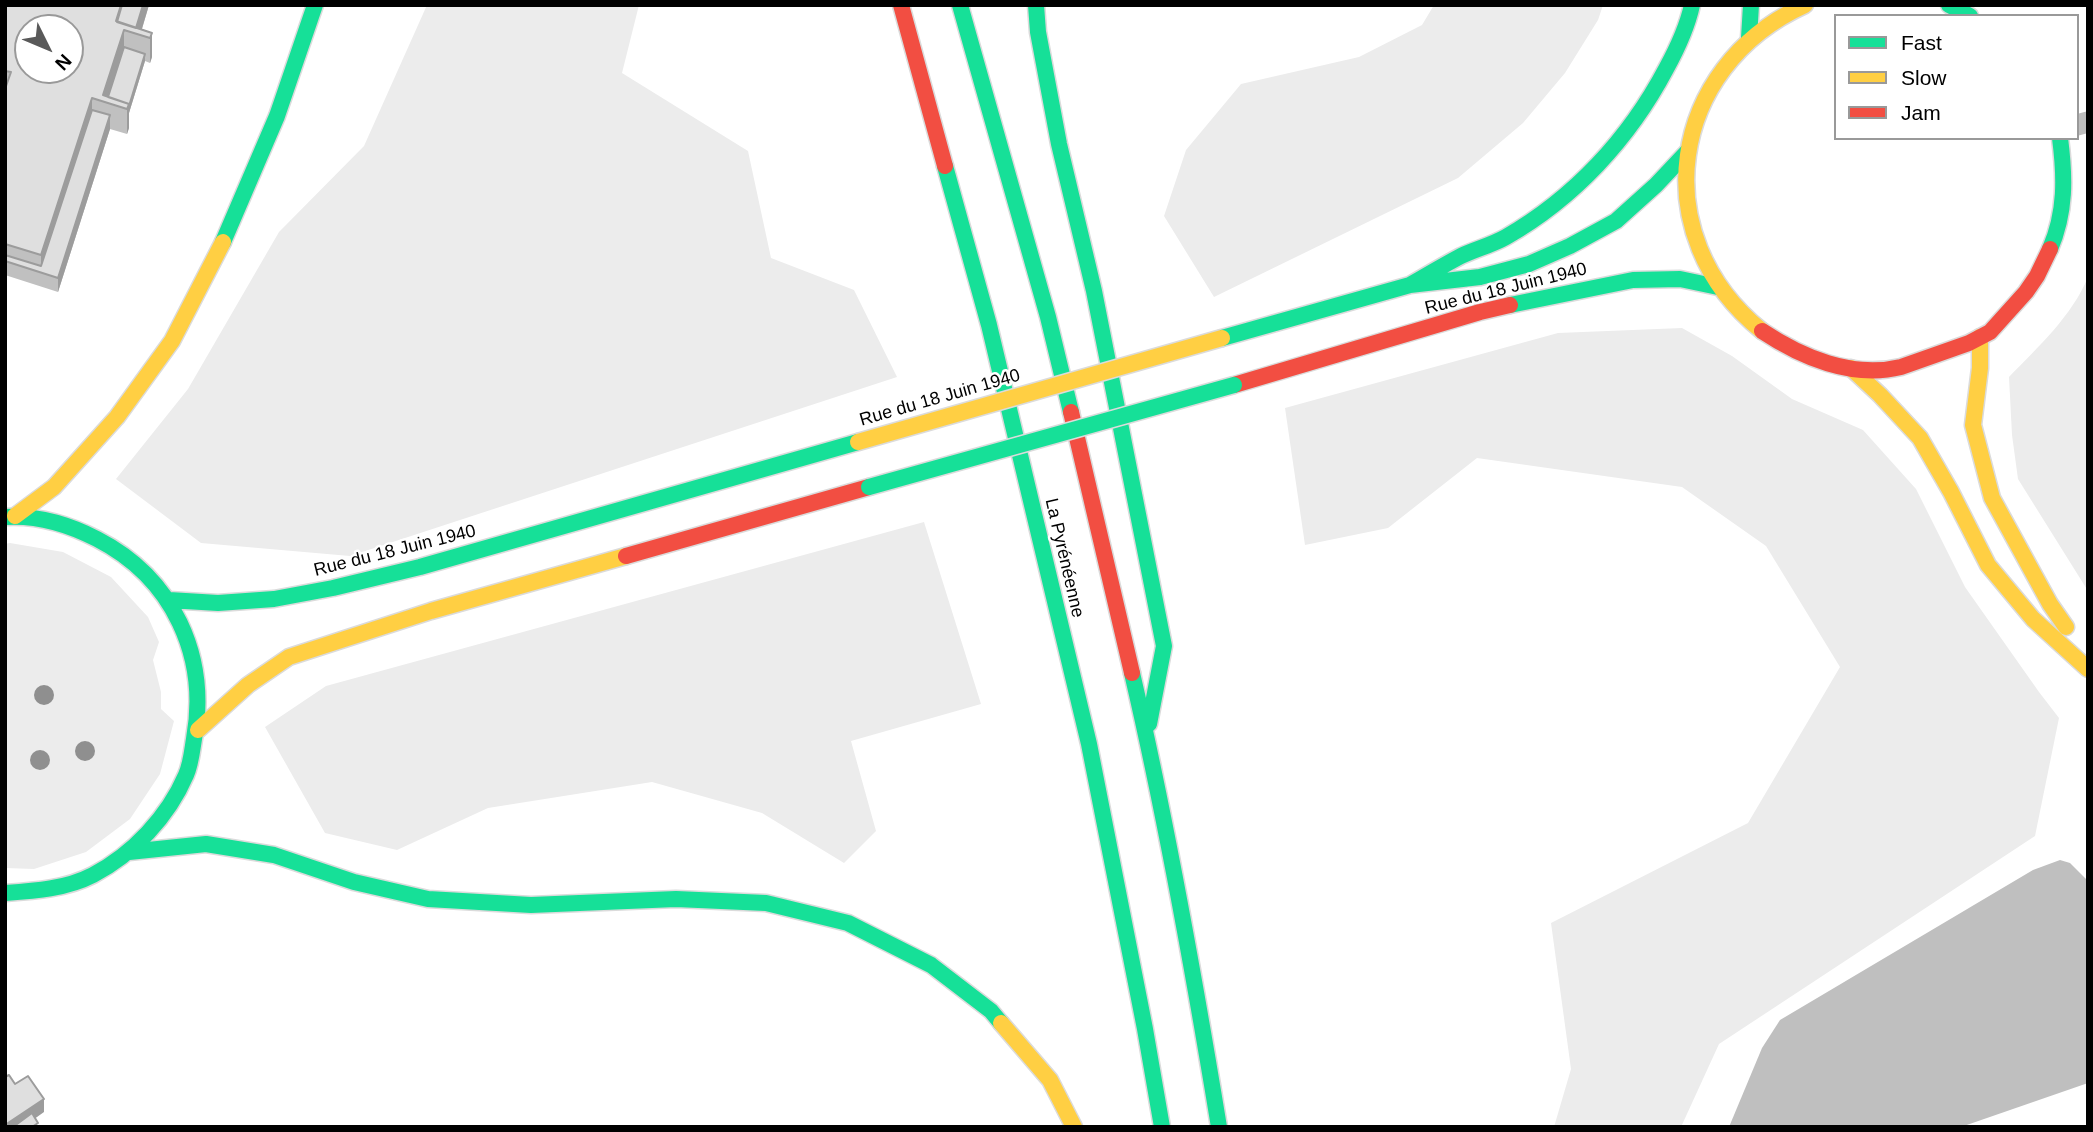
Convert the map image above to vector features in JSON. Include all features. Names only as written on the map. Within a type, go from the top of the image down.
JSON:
[{"type":"main road","points":[[10,516],[54,487],[117,418],[172,341],[219,251],[277,116],[315,5]]},
{"type":"main road","name":"La Pyrénéenne","points":[[901,5],[989,325],[1089,744],[1162,1127]]},
{"type":"main road","points":[[960,5],[1048,317],[1147,736],[1199,1006],[1219,1127]]},
{"type":"main road","points":[[1036,5],[1038,32],[1059,144],[1094,291],[1164,646],[1147,736]]},
{"type":"main road","points":[[1410,285],[1461,257],[1504,238],[1548,209],[1590,174],[1632,128],[1662,78],[1687,26],[1692,5]]},
{"type":"main road","points":[[1749,38],[1751,5]]},
{"type":"main road","points":[[1805,5],[1788,12],[1749,38],[1720,71],[1699,109],[1688,151],[1686,198],[1697,245],[1718,287],[1745,317],[1776,342],[1813,359],[1851,368],[1892,369],[1980,337],[2002,319],[2030,289],[2050,252],[2062,212],[2065,171],[2060,140]]},
{"type":"main road","points":[[1949,5],[1966,14]]},
{"type":"main road","name":"Rue du 18 Juin 1940","points":[[169,600],[218,603],[274,599],[420,567],[1410,285],[1480,276],[1529,264],[1616,221],[1688,151]]},
{"type":"main road","name":"Rue du 18 Juin 1940","points":[[198,730],[248,685],[289,657],[431,611],[1234,385],[1480,312],[1633,280],[1680,279],[1718,287]]},
{"type":"main road","points":[[1980,337],[1980,368],[1973,425],[1992,498],[2050,604],[2088,659]]},
{"type":"main road","points":[[1851,368],[1920,438],[1988,565],[2034,619],[2088,668]]},
{"type":"main road","points":[[5,893],[47,890],[91,876],[129,852],[162,817],[186,776],[198,730],[199,685],[189,640],[169,600],[139,565],[102,539],[60,522],[10,516]]},
{"type":"main road","points":[[129,852],[206,844],[274,855],[354,882],[428,899],[531,905],[676,899],[766,903],[848,923],[931,965],[991,1011],[1050,1080],[1074,1127]]},
{"type":"shaded area","points":[[427,5],[639,5],[622,73],[748,151],[771,258],[854,290],[897,377],[350,556],[201,543],[116,479],[188,389],[279,232],[364,146]]},
{"type":"shaded area","points":[[1434,5],[1603,5],[1598,20],[1565,73],[1523,123],[1458,178],[1214,297],[1164,216],[1186,150],[1241,84],[1359,57],[1422,25]]},
{"type":"shaded area","points":[[2088,277],[2088,591],[2018,479],[2012,435],[2009,377],[2064,318]]},
{"type":"shaded area","points":[[1682,328],[1732,356],[1792,399],[1863,430],[1916,489],[1965,587],[2059,718],[2035,836],[1719,1044],[1681,1127],[1554,1127],[1571,1069],[1551,923],[1748,823],[1840,667],[1766,546],[1682,487],[1477,458],[1388,528],[1305,545],[1285,408],[1558,333]]},
{"type":"shaded area","points":[[924,522],[981,704],[851,741],[876,831],[844,863],[762,813],[652,782],[488,808],[397,850],[325,833],[265,727],[326,686]]},
{"type":"shaded area","points":[[5,544],[63,552],[111,577],[148,617],[159,642],[153,660],[161,692],[161,709],[174,721],[160,774],[130,819],[86,852],[34,869],[5,868]]},
{"type":"shaded area","points":[[2060,860],[2070,863],[2088,881],[2088,1083],[1961,1127],[1729,1127],[1762,1048],[1780,1020],[2033,870]]},
{"type":"building","points":[[5,5],[121,5],[116,21],[152,33],[150,38],[124,30],[103,95],[129,104],[127,109],[92,98],[41,255],[5,244],[5,89],[11,72],[5,71]]},
{"type":"building","points":[[122,5],[143,5],[136,28],[117,22]]},
{"type":"building","points":[[124,47],[145,54],[129,106],[108,97]]},
{"type":"building","points":[[92,110],[110,115],[58,278],[5,261],[5,255],[41,266]]},
{"type":"building","points":[[9,1075],[15,1084],[28,1076],[44,1099],[5,1125],[5,1077]]},
{"type":"building","points":[[32,1113],[38,1123],[32,1127],[13,1127]]},
{"type":"traffic: fast","points":[[223,242],[277,116],[315,5]]},
{"type":"traffic: fast","points":[[960,5],[1048,317],[1071,412]]},
{"type":"traffic: fast","points":[[1036,5],[1038,32],[1059,144],[1094,291],[1164,646],[1149,724]]},
{"type":"traffic: fast","points":[[1410,285],[1461,256],[1501,240],[1531,221],[1598,165],[1651,95],[1678,46],[1692,5]]},
{"type":"traffic: fast","points":[[1749,38],[1751,5]]},
{"type":"traffic: fast","points":[[1949,5],[1966,14]]},
{"type":"traffic: fast","points":[[2050,249],[2062,208],[2060,140]]},
{"type":"traffic: fast","points":[[1222,338],[1410,285],[1480,277],[1529,264],[1616,221],[1688,151]]},
{"type":"traffic: fast","points":[[945,166],[989,325],[1089,744],[1162,1127]]},
{"type":"traffic: fast","points":[[1510,305],[1633,280],[1680,279],[1718,287]]},
{"type":"traffic: fast","points":[[869,487],[1234,385]]},
{"type":"traffic: fast","points":[[169,600],[218,603],[274,599],[333,588],[420,567],[858,442]]},
{"type":"traffic: fast","points":[[5,517],[41,519],[75,529],[124,555],[146,575],[180,622],[196,678],[197,708],[192,753],[186,775],[170,805],[148,833],[122,856],[83,880],[50,888],[5,893]]},
{"type":"traffic: fast","points":[[1132,673],[1179,899],[1219,1127]]},
{"type":"traffic: fast","points":[[129,852],[206,844],[274,855],[354,882],[428,899],[531,905],[676,899],[766,903],[848,923],[931,965],[991,1011],[1001,1023]]},
{"type":"traffic: slow","points":[[1762,331],[1724,292],[1700,249],[1688,202],[1688,156],[1700,110],[1724,69],[1759,33],[1805,5]]},
{"type":"traffic: slow","points":[[15,516],[54,487],[117,417],[172,341],[223,242]]},
{"type":"traffic: slow","points":[[1980,337],[1980,368],[1973,425],[1992,498],[2050,604],[2066,627]]},
{"type":"traffic: slow","points":[[858,442],[1222,338]]},
{"type":"traffic: slow","points":[[1851,368],[1920,438],[1988,565],[2033,619],[2088,669]]},
{"type":"traffic: slow","points":[[198,730],[248,685],[289,657],[431,611],[626,556]]},
{"type":"traffic: slow","points":[[1001,1023],[1050,1080],[1074,1127]]},
{"type":"traffic: jam","points":[[901,5],[945,166]]},
{"type":"traffic: jam","points":[[1762,331],[1810,357],[1846,368],[1883,370],[1901,367],[1969,343],[1990,332],[2026,292],[2050,249]]},
{"type":"traffic: jam","points":[[1234,385],[1510,305]]},
{"type":"traffic: jam","points":[[1071,412],[1132,673]]},
{"type":"traffic: jam","points":[[626,556],[869,487]]}]
